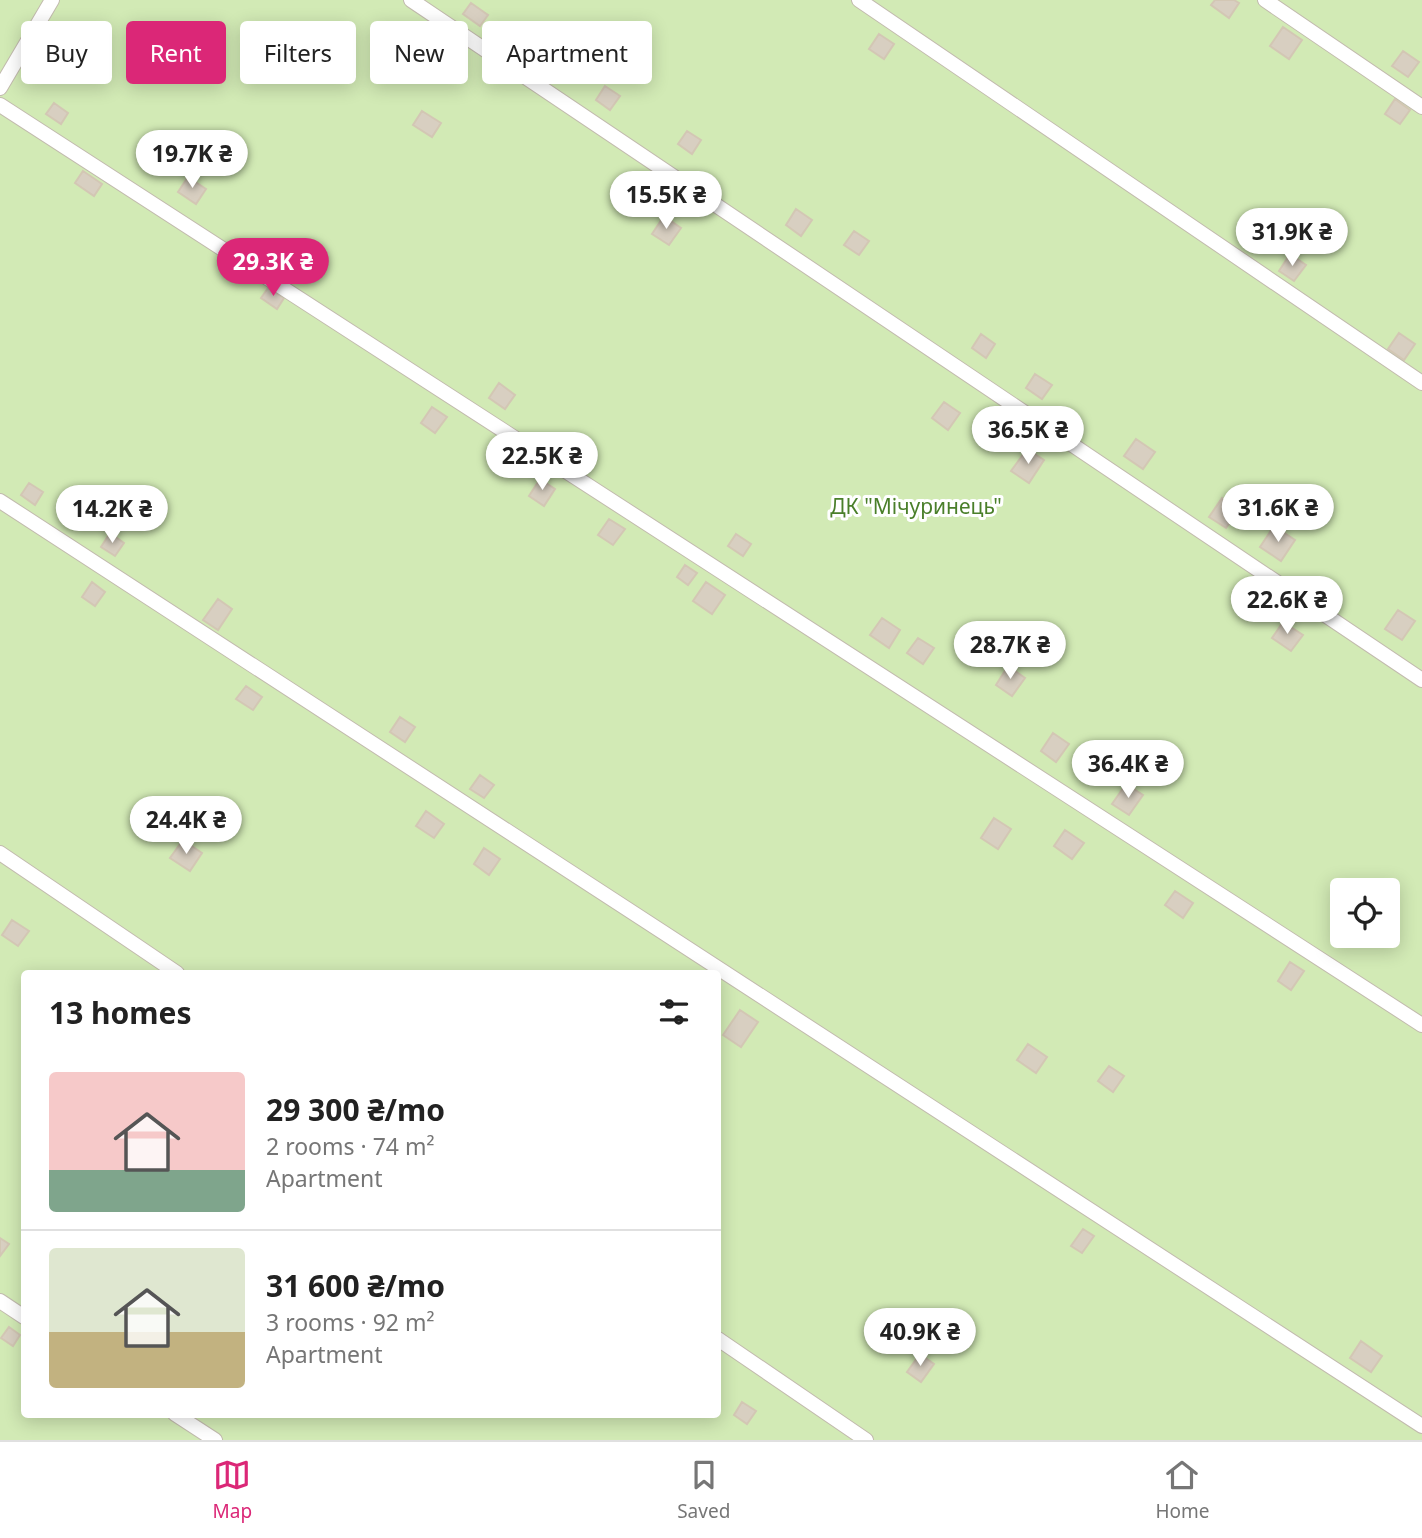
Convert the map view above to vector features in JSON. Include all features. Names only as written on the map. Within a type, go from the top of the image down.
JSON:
[{"type":"lane","points":[[0,88],[52,0]]},
{"type":"lane","points":[[411,0],[1422,680]]},
{"type":"lane","points":[[859,0],[1422,383]]},
{"type":"lane","points":[[1265,0],[1422,107]]},
{"type":"lane","points":[[0,105],[1422,1025]]},
{"type":"lane","points":[[0,501],[1422,1426]]},
{"type":"lane","points":[[0,853],[173,970]]},
{"type":"lane","points":[[0,1301],[21,1315]]},
{"type":"lane","points":[[721,1341],[866,1440]]},
{"type":"lane","points":[[180,1418],[215,1440]]},
{"type":"green space","name":"ДК \"Мічуринець\"","points":[[0,0],[1422,0],[1422,1440],[0,1440]]},
{"type":"building","points":[[1215,0],[1234,0],[1239,3],[1229,18],[1211,5]]},
{"type":"building","points":[[471,3],[488,15],[480,26],[463,14]]},
{"type":"building","points":[[1283,27],[1302,40],[1289,59],[1270,46]]},
{"type":"building","points":[[879,34],[894,44],[884,59],[869,49]]},
{"type":"building","points":[[1403,51],[1419,62],[1408,77],[1392,66]]},
{"type":"building","points":[[605,86],[620,96],[610,110],[596,100]]},
{"type":"building","points":[[1395,99],[1410,110],[1400,124],[1385,114]]},
{"type":"building","points":[[54,103],[68,113],[61,124],[46,114]]},
{"type":"building","points":[[422,111],[441,123],[432,137],[413,125]]},
{"type":"building","points":[[687,131],[701,140],[692,154],[678,144]]},
{"type":"building","points":[[83,171],[102,184],[94,196],[75,183]]},
{"type":"building","points":[[188,177],[206,189],[196,204],[178,192]]},
{"type":"building","points":[[796,209],[812,220],[801,236],[786,225]]},
{"type":"building","points":[[664,216],[681,228],[669,245],[652,234]]},
{"type":"building","points":[[854,231],[869,241],[859,255],[844,245]]},
{"type":"building","points":[[1290,254],[1306,265],[1294,281],[1279,271]]},
{"type":"building","points":[[268,288],[284,298],[277,309],[261,298]]},
{"type":"building","points":[[1399,333],[1415,344],[1404,360],[1388,349]]},
{"type":"building","points":[[981,334],[995,344],[986,358],[972,348]]},
{"type":"building","points":[[1035,374],[1052,385],[1042,399],[1026,388]]},
{"type":"building","points":[[499,383],[515,395],[505,409],[489,398]]},
{"type":"building","points":[[944,402],[960,413],[948,430],[932,418]]},
{"type":"building","points":[[432,407],[447,417],[435,433],[421,423]]},
{"type":"building","points":[[1136,439],[1155,452],[1143,469],[1124,456]]},
{"type":"building","points":[[1027,449],[1044,460],[1029,483],[1011,471]]},
{"type":"building","points":[[540,479],[555,489],[544,506],[529,496]]},
{"type":"building","points":[[29,483],[43,492],[35,505],[21,495]]},
{"type":"building","points":[[1222,498],[1239,510],[1226,528],[1209,517]]},
{"type":"building","points":[[609,519],[625,529],[613,545],[598,535]]},
{"type":"building","points":[[1274,526],[1295,540],[1281,561],[1260,547]]},
{"type":"building","points":[[110,533],[124,543],[115,556],[101,547]]},
{"type":"building","points":[[736,534],[751,544],[743,556],[728,546]]},
{"type":"building","points":[[685,565],[697,573],[688,585],[677,577]]},
{"type":"building","points":[[92,582],[105,592],[95,606],[82,597]]},
{"type":"building","points":[[706,582],[725,595],[712,614],[693,601]]},
{"type":"building","points":[[218,599],[232,609],[218,630],[203,620]]},
{"type":"building","points":[[1398,610],[1415,621],[1402,640],[1385,629]]},
{"type":"building","points":[[882,618],[900,630],[889,648],[870,635]]},
{"type":"building","points":[[1283,622],[1303,635],[1291,651],[1272,638]]},
{"type":"building","points":[[918,638],[934,648],[923,664],[907,653]]},
{"type":"building","points":[[1008,666],[1025,678],[1012,696],[996,685]]},
{"type":"building","points":[[246,686],[262,697],[253,710],[236,699]]},
{"type":"building","points":[[400,717],[415,727],[405,742],[390,732]]},
{"type":"building","points":[[1053,733],[1069,744],[1056,762],[1041,751]]},
{"type":"building","points":[[480,775],[494,785],[484,798],[470,789]]},
{"type":"building","points":[[1126,784],[1143,795],[1129,815],[1112,804]]},
{"type":"building","points":[[426,811],[444,824],[434,838],[416,826]]},
{"type":"building","points":[[994,818],[1011,829],[998,849],[981,838]]},
{"type":"building","points":[[1065,830],[1084,843],[1072,859],[1054,846]]},
{"type":"building","points":[[183,840],[202,853],[190,871],[170,858]]},
{"type":"building","points":[[484,848],[500,859],[489,875],[474,864]]},
{"type":"building","points":[[1175,891],[1193,903],[1183,918],[1165,905]]},
{"type":"building","points":[[12,920],[29,931],[18,946],[2,935]]},
{"type":"building","points":[[1290,962],[1304,971],[1291,990],[1278,981]]},
{"type":"building","points":[[740,1010],[758,1022],[741,1047],[723,1035]]},
{"type":"building","points":[[1028,1044],[1047,1057],[1036,1073],[1017,1060]]},
{"type":"building","points":[[1109,1066],[1124,1076],[1113,1092],[1098,1081]]},
{"type":"building","points":[[1083,1229],[1094,1236],[1082,1253],[1071,1246]]},
{"type":"building","points":[[0,1238],[9,1244],[0,1256]]},
{"type":"building","points":[[9,1327],[20,1335],[13,1346],[1,1338]]},
{"type":"building","points":[[1361,1341],[1382,1356],[1371,1372],[1350,1358]]},
{"type":"building","points":[[920,1354],[934,1364],[921,1382],[907,1372]]},
{"type":"building","points":[[742,1402],[756,1411],[747,1424],[734,1415]]}]
